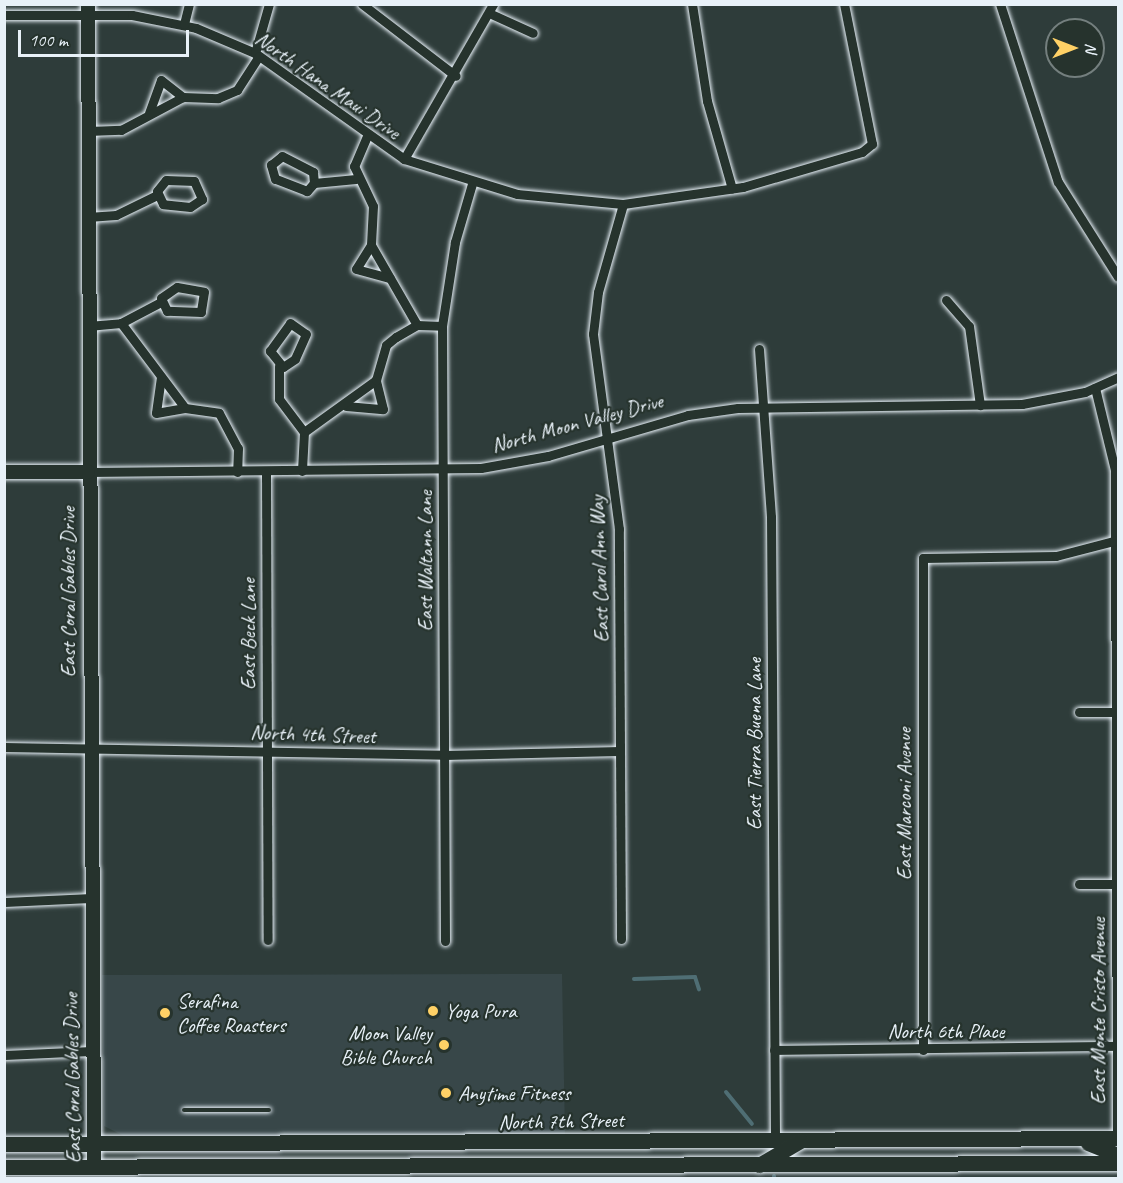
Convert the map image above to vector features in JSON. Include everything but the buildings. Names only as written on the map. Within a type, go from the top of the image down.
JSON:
[{"type":"main road","points":[[1072,1138],[1119,1155]]},
{"type":"main road","name":"North 7th Street","points":[[4,1144],[1118,1138]]},
{"type":"main road","points":[[759,1165],[804,1139]]},
{"type":"main road","points":[[733,1140],[759,1165]]},
{"type":"main road","points":[[4,1167],[94,1173],[297,1173],[759,1165],[1119,1163]]},
{"type":"street","points":[[184,24],[189,4]]},
{"type":"street","points":[[88,131],[121,130],[149,113],[183,97],[218,98],[237,90],[257,55],[269,4]]},
{"type":"street","points":[[362,4],[456,76]]},
{"type":"street","points":[[692,4],[707,101],[732,189]]},
{"type":"street","name":"North Hana Maui Drive","points":[[4,15],[88,10],[184,24],[257,55],[367,136],[404,159],[472,184],[549,200],[623,204],[732,189],[862,152],[872,144],[844,4]]},
{"type":"street","points":[[1000,4],[1058,182],[1119,277]]},
{"type":"street","points":[[404,159],[456,76],[491,9],[533,33]]},
{"type":"street","name":"East Coral Gables Drive","points":[[88,10],[88,472],[94,1173]]},
{"type":"street","points":[[149,113],[161,80],[183,97]]},
{"type":"street","points":[[367,136],[357,154],[356,179],[373,206],[371,245],[356,269],[390,278]]},
{"type":"street","points":[[314,183],[313,172],[290,157],[271,165],[275,179],[299,192],[314,183],[356,179]]},
{"type":"street","points":[[88,217],[116,215],[157,195],[166,180],[194,181],[203,192],[190,207],[163,204],[157,195]]},
{"type":"street","name":"East Waltann Lane","points":[[446,941],[442,326],[454,242],[472,184]]},
{"type":"street","name":"East Carol Ann Way","points":[[621,939],[619,529],[607,438],[595,371],[594,312],[623,204]]},
{"type":"street","points":[[371,245],[417,325]]},
{"type":"street","points":[[88,326],[121,323],[161,302],[170,287],[197,288],[207,298],[194,314],[167,311],[161,302]]},
{"type":"street","points":[[946,300],[969,326],[980,405]]},
{"type":"street","points":[[121,323],[185,408]]},
{"type":"street","points":[[279,366],[290,365],[305,342],[297,323],[283,327],[270,351],[279,366],[279,399],[304,432],[302,471]]},
{"type":"street","points":[[346,406],[383,408],[376,380],[386,345],[417,325],[442,326]]},
{"type":"street","name":"East Tierra Buena Lane","points":[[759,349],[766,407],[775,1140]]},
{"type":"street","points":[[161,377],[156,413],[185,408],[219,413],[237,448],[237,471]]},
{"type":"street","name":"North Moon Valley Drive","points":[[4,472],[443,470],[519,463],[688,416],[766,407],[980,405],[1047,401],[1095,388],[1119,377]]},
{"type":"street","points":[[304,432],[346,406],[376,380]]},
{"type":"street","name":"East Monte Cristo Avenue","points":[[1095,388],[1113,451],[1117,540],[1118,1138]]},
{"type":"street","name":"East Beck Lane","points":[[266,471],[268,940]]},
{"type":"street","name":"East Marconi Avenue","points":[[923,1050],[923,558],[1056,556],[1117,540]]},
{"type":"street","points":[[1079,712],[1117,712]]},
{"type":"street","name":"North 4th Street","points":[[4,747],[444,755],[620,751]]},
{"type":"street","points":[[1078,884],[1117,884]]},
{"type":"street","points":[[4,902],[92,898]]},
{"type":"street","name":"North 6th Place","points":[[774,1050],[1118,1046]]},
{"type":"street","points":[[4,1054],[92,1051]]},
{"type":"lane","points":[[184,1110],[269,1110]]},
{"type":"shaded area","points":[[562,974],[565,1134],[124,1136],[104,1126],[102,975]]},
{"type":"waterway","points":[[634,979],[695,977],[699,989]]},
{"type":"waterway","points":[[726,1092],[752,1124]]},
{"type":"place","name":"Yoga Pura","points":[[433,1011]]},
{"type":"place","name":"Serafina Coffee Roasters","points":[[165,1013]]},
{"type":"place","name":"Moon Valley Bible Church","points":[[444,1045]]},
{"type":"place","name":"Anytime Fitness","points":[[446,1093]]}]
